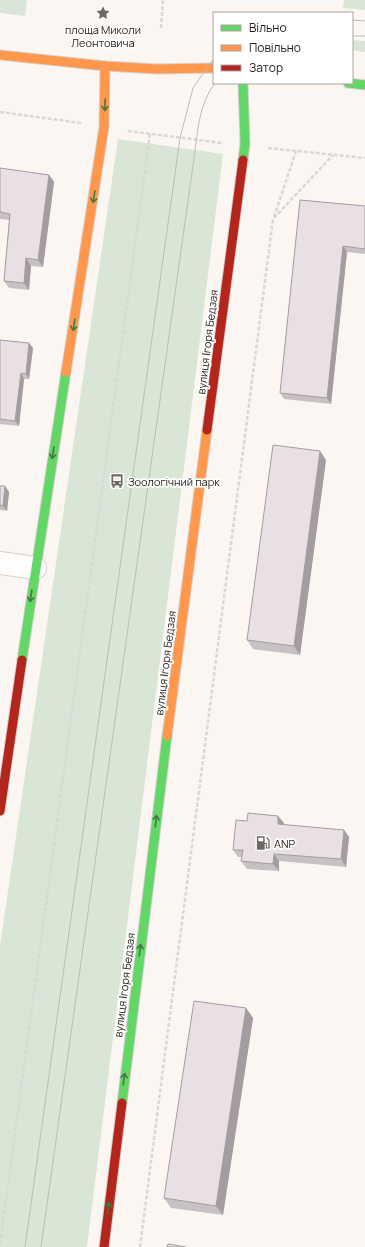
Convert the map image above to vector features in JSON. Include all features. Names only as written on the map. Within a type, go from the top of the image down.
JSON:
[{"type":"street","points":[[0,55],[105,66],[213,68]]},
{"type":"street","points":[[0,811],[35,568],[100,158],[104,127],[105,66]]},
{"type":"street","name":"вулиця Ігоря Бедзая","points":[[104,1247],[162,774],[245,144],[243,84]]},
{"type":"street","points":[[353,84],[365,85]]},
{"type":"street","points":[[0,563],[35,568]]},
{"type":"path","points":[[161,28],[163,0]]},
{"type":"path","points":[[0,112],[89,124]]},
{"type":"path","points":[[123,130],[225,144]]},
{"type":"path","points":[[0,1244],[150,134]]},
{"type":"path","points":[[263,147],[365,158]]},
{"type":"path","points":[[140,1247],[273,219],[296,151]]},
{"type":"path","points":[[273,219],[333,155]]},
{"type":"green space","points":[[0,0],[27,0],[25,16],[0,13]]},
{"type":"green space","points":[[344,0],[365,0],[365,10],[343,8]]},
{"type":"green space","points":[[353,40],[365,41],[365,52],[353,50]]},
{"type":"green space","points":[[118,139],[223,154],[87,1247],[0,1247],[0,946]]},
{"type":"building","points":[[0,168],[49,175],[38,260],[26,258],[24,283],[4,281],[10,214],[0,212]]},
{"type":"building","points":[[300,200],[365,206],[365,249],[343,246],[327,398],[280,393]]},
{"type":"building","points":[[0,340],[29,343],[26,374],[21,373],[15,421],[0,419]]},
{"type":"building","points":[[273,445],[320,451],[294,646],[247,640]]},
{"type":"building","points":[[0,486],[5,486],[3,506],[0,505]]},
{"type":"building","points":[[248,813],[278,816],[278,824],[344,830],[341,859],[274,854],[273,864],[241,861],[243,850],[233,850],[236,820],[247,821]]},
{"type":"building","points":[[194,1001],[246,1008],[216,1206],[164,1198]]},
{"type":"building","points":[[168,1244],[186,1247],[167,1247]]},
{"type":"tram line","points":[[353,20],[365,21]]},
{"type":"tram line","points":[[353,36],[365,36]]},
{"type":"tram line","points":[[25,1247],[180,138],[193,88],[213,59]]},
{"type":"tram line","points":[[41,1247],[197,133],[203,107],[214,84]]},
{"type":"traffic: fast","points":[[243,84],[245,144],[243,160]]},
{"type":"traffic: fast","points":[[353,84],[365,85]]},
{"type":"traffic: fast","points":[[22,660],[66,372]]},
{"type":"traffic: fast","points":[[122,1103],[167,736]]},
{"type":"traffic: slow","points":[[0,55],[105,66],[157,69],[213,68]]},
{"type":"traffic: slow","points":[[66,372],[104,127],[105,66]]},
{"type":"traffic: slow","points":[[167,736],[207,430]]},
{"type":"traffic: jam","points":[[207,430],[243,160]]},
{"type":"traffic: jam","points":[[0,811],[22,660]]},
{"type":"traffic: jam","points":[[104,1247],[122,1103]]},
{"type":"place","name":"площа Миколи Леонтовича","points":[[103,13]]},
{"type":"place","name":"Зоологічний парк","points":[[117,481]]},
{"type":"place","name":"ANP","points":[[263,843]]}]
